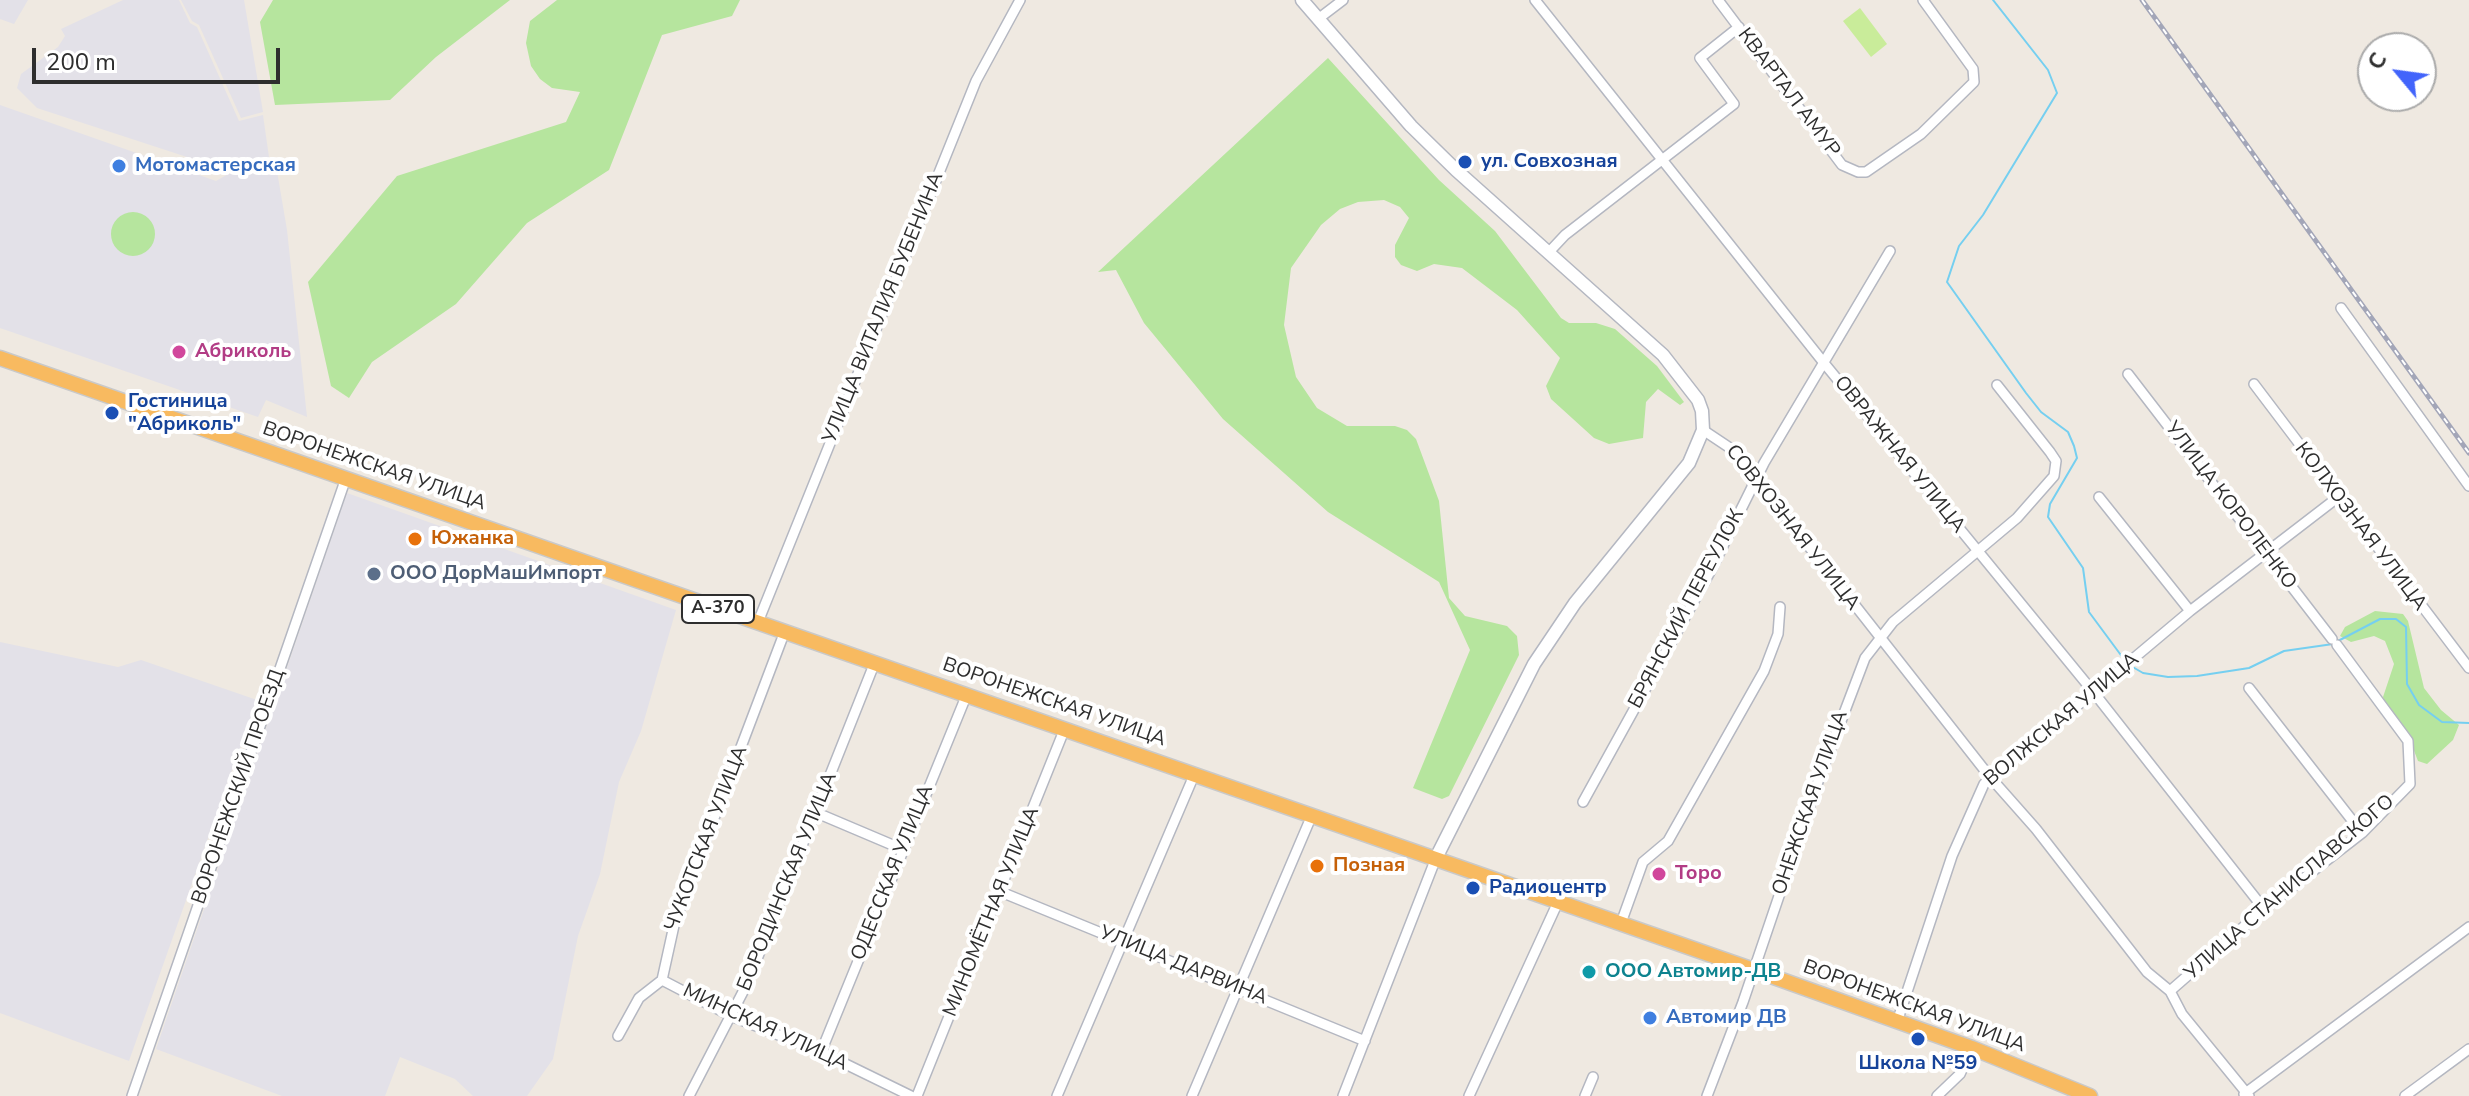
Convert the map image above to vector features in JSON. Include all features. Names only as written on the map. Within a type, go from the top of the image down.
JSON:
[{"type":"highway","name":"ВОРОНЕЖСКАЯ УЛИЦА","points":[[0,358],[1621,923],[1972,1048],[2090,1096]]},
{"type":"main road","points":[[1302,0],[1411,126],[1505,217],[1550,251],[1663,355],[1698,400],[1703,430],[1689,463],[1575,603],[1534,664],[1436,858]]},
{"type":"street","name":"УЛИЦА ВИТАЛИЯ БУБЕНИНА","points":[[758,622],[976,81],[1020,0]]},
{"type":"street","points":[[1318,19],[1343,0]]},
{"type":"street","name":"ОВРАЖНАЯ УЛИЦА","points":[[1535,0],[1824,363],[1902,454],[2095,694],[2264,909]]},
{"type":"street","name":"КВАРТАЛ АМУР","points":[[1718,0],[1842,165],[1858,172],[1866,172],[1921,134],[1972,86],[1976,78],[1973,69],[1923,0]]},
{"type":"street","points":[[1550,251],[1565,235],[1734,104],[1700,58],[1739,27]]},
{"type":"street","name":"БРЯНСКИЙ ПЕРЕУЛОК","points":[[1583,802],[1711,570],[1755,479],[1890,251]]},
{"type":"street","points":[[2341,308],[2469,486]]},
{"type":"street","name":"УЛИЦА КОРОЛЕНКО","points":[[2128,374],[2408,741],[2410,784]]},
{"type":"street","name":"КОЛХОЗНАЯ УЛИЦА","points":[[2254,384],[2337,498],[2469,668]]},
{"type":"street","name":"ОНЕЖСКАЯ УЛИЦА","points":[[1707,1096],[1857,675],[1880,638],[2032,505],[2057,467],[2050,452],[1997,385]]},
{"type":"street","name":"СОВХОЗНАЯ УЛИЦА","points":[[1703,430],[1733,450],[2140,963],[2170,991],[2182,1014],[2245,1095]]},
{"type":"street","name":"ВОРОНЕЖСКИЙ ПРОЕЗД","points":[[132,1096],[346,478]]},
{"type":"street","points":[[2099,497],[2190,611]]},
{"type":"street","name":"ВОЛЖСКАЯ УЛИЦА","points":[[1897,1022],[1952,856],[1978,794],[1990,777],[2095,694],[2190,611],[2337,498]]},
{"type":"street","points":[[1621,923],[1643,862],[1668,841],[1764,671],[1778,634],[1780,607]]},
{"type":"street","name":"ЧУКОТСКАЯ УЛИЦА","points":[[662,980],[675,921],[785,631]]},
{"type":"street","name":"БОРОДИНСКАЯ УЛИЦА","points":[[689,1096],[731,1016],[817,813],[875,662]]},
{"type":"street","points":[[2249,688],[2362,833]]},
{"type":"street","name":"ОДЕССКАЯ УЛИЦА","points":[[821,1052],[967,694]]},
{"type":"street","name":"МИНОМЁТНАЯ УЛИЦА","points":[[914,1096],[1001,892],[1065,728]]},
{"type":"street","points":[[1057,1096],[1195,773]]},
{"type":"street","name":"УЛИЦА СТАНИСЛАВСКОГО","points":[[2170,991],[2264,909],[2362,833],[2410,784]]},
{"type":"street","points":[[817,813],[902,849]]},
{"type":"street","points":[[1192,1096],[1312,815]]},
{"type":"street","points":[[1343,1096],[1436,858]]},
{"type":"street","name":"УЛИЦА ДАРВИНА","points":[[1001,892],[1365,1041]]},
{"type":"street","points":[[1469,1096],[1558,902]]},
{"type":"street","points":[[2245,1095],[2469,927]]},
{"type":"street","points":[[618,1036],[639,998],[662,980]]},
{"type":"street","name":"МИНСКАЯ УЛИЦА","points":[[662,980],[731,1016],[821,1052],[914,1096]]},
{"type":"street","points":[[1937,1096],[1960,1074],[1972,1048]]},
{"type":"street","points":[[2405,1096],[2469,1049]]},
{"type":"street","points":[[1585,1096],[1593,1077]]},
{"type":"shaded area","points":[[0,0],[28,0],[14,24],[0,19]]},
{"type":"shaded area","points":[[123,0],[179,0],[190,23],[197,27],[239,121],[263,115],[271,171],[277,171],[287,230],[307,417],[266,400],[258,417],[0,328],[0,105],[216,181],[230,173],[239,174],[37,108],[17,88],[21,74],[58,47],[65,36],[61,29]]},
{"type":"shaded area","points":[[181,0],[244,0],[263,112],[241,118],[199,25],[192,21]]},
{"type":"shaded area","points":[[347,493],[676,610],[641,731],[619,782],[600,874],[578,936],[553,1059],[527,1096],[473,1096],[455,1079],[400,1057],[385,1096],[282,1096],[156,1049]]},
{"type":"shaded area","points":[[0,642],[118,667],[141,660],[257,700],[129,1061],[0,1013]]},
{"type":"green space","points":[[273,0],[510,0],[436,57],[390,100],[275,105],[260,22]]},
{"type":"green space","points":[[557,0],[740,0],[732,16],[662,35],[609,170],[527,223],[456,304],[372,362],[349,398],[331,386],[308,282],[397,176],[566,122],[580,92],[552,88],[540,79],[531,66],[526,43],[530,21]]},
{"type":"green space","points":[[1860,8],[1887,44],[1871,57],[1843,21]]},
{"type":"green space","points":[[1328,58],[1439,180],[1495,231],[1561,318],[1569,323],[1596,323],[1615,329],[1657,366],[1684,402],[1680,405],[1658,389],[1646,402],[1643,438],[1609,444],[1594,438],[1551,399],[1546,386],[1560,358],[1517,310],[1462,268],[1434,264],[1417,271],[1401,265],[1395,257],[1395,245],[1409,218],[1400,207],[1384,200],[1358,202],[1340,209],[1321,225],[1291,268],[1284,325],[1296,377],[1317,408],[1347,426],[1395,426],[1407,430],[1416,439],[1439,501],[1449,598],[1465,616],[1507,626],[1517,636],[1519,655],[1449,796],[1442,799],[1413,788],[1470,650],[1439,582],[1328,512],[1223,419],[1144,323],[1116,270],[1098,272]]},
{"type":"green space","points":[[133,212],[148,219],[155,234],[148,249],[133,256],[118,249],[111,234],[118,219]]},
{"type":"green space","points":[[2375,611],[2403,614],[2408,621],[2424,688],[2441,710],[2459,725],[2453,740],[2427,764],[2418,761],[2408,735],[2385,705],[2383,697],[2394,664],[2385,641],[2374,636],[2351,642],[2340,636],[2345,627]]},
{"type":"waterway","points":[[1993,0],[2048,70],[2057,93],[1983,215],[1959,246],[1947,282],[2041,412],[2068,432],[2077,458],[2050,504],[2048,517],[2083,568],[2089,612],[2126,662]]},
{"type":"waterway","points":[[2338,641],[2380,619],[2396,619],[2406,627],[2407,684],[2419,705],[2442,722],[2469,723]]},
{"type":"waterway","points":[[2131,666],[2143,673],[2168,677],[2197,676],[2249,668],[2284,651],[2333,644]]},
{"type":"railway","points":[[2142,0],[2469,453]]},
{"type":"place","name":"ул. Совхозная","points":[[1465,162]]},
{"type":"place","name":"Мотомастерская","points":[[119,166]]},
{"type":"place","name":"Абриколь","points":[[179,352]]},
{"type":"place","name":"Гостиница \"Абриколь\"","points":[[112,413]]},
{"type":"place","name":"Южанка","points":[[415,539]]},
{"type":"place","name":"ООО ДорМашИмпорт","points":[[374,574]]},
{"type":"place","name":"Позная","points":[[1317,866]]},
{"type":"place","name":"Торо","points":[[1659,874]]},
{"type":"place","name":"Радиоцентр","points":[[1473,888]]},
{"type":"place","name":"ООО Автомир-ДВ","points":[[1589,972]]},
{"type":"place","name":"Автомир ДВ","points":[[1650,1018]]},
{"type":"place","name":"Школа №59","points":[[1918,1039]]}]
